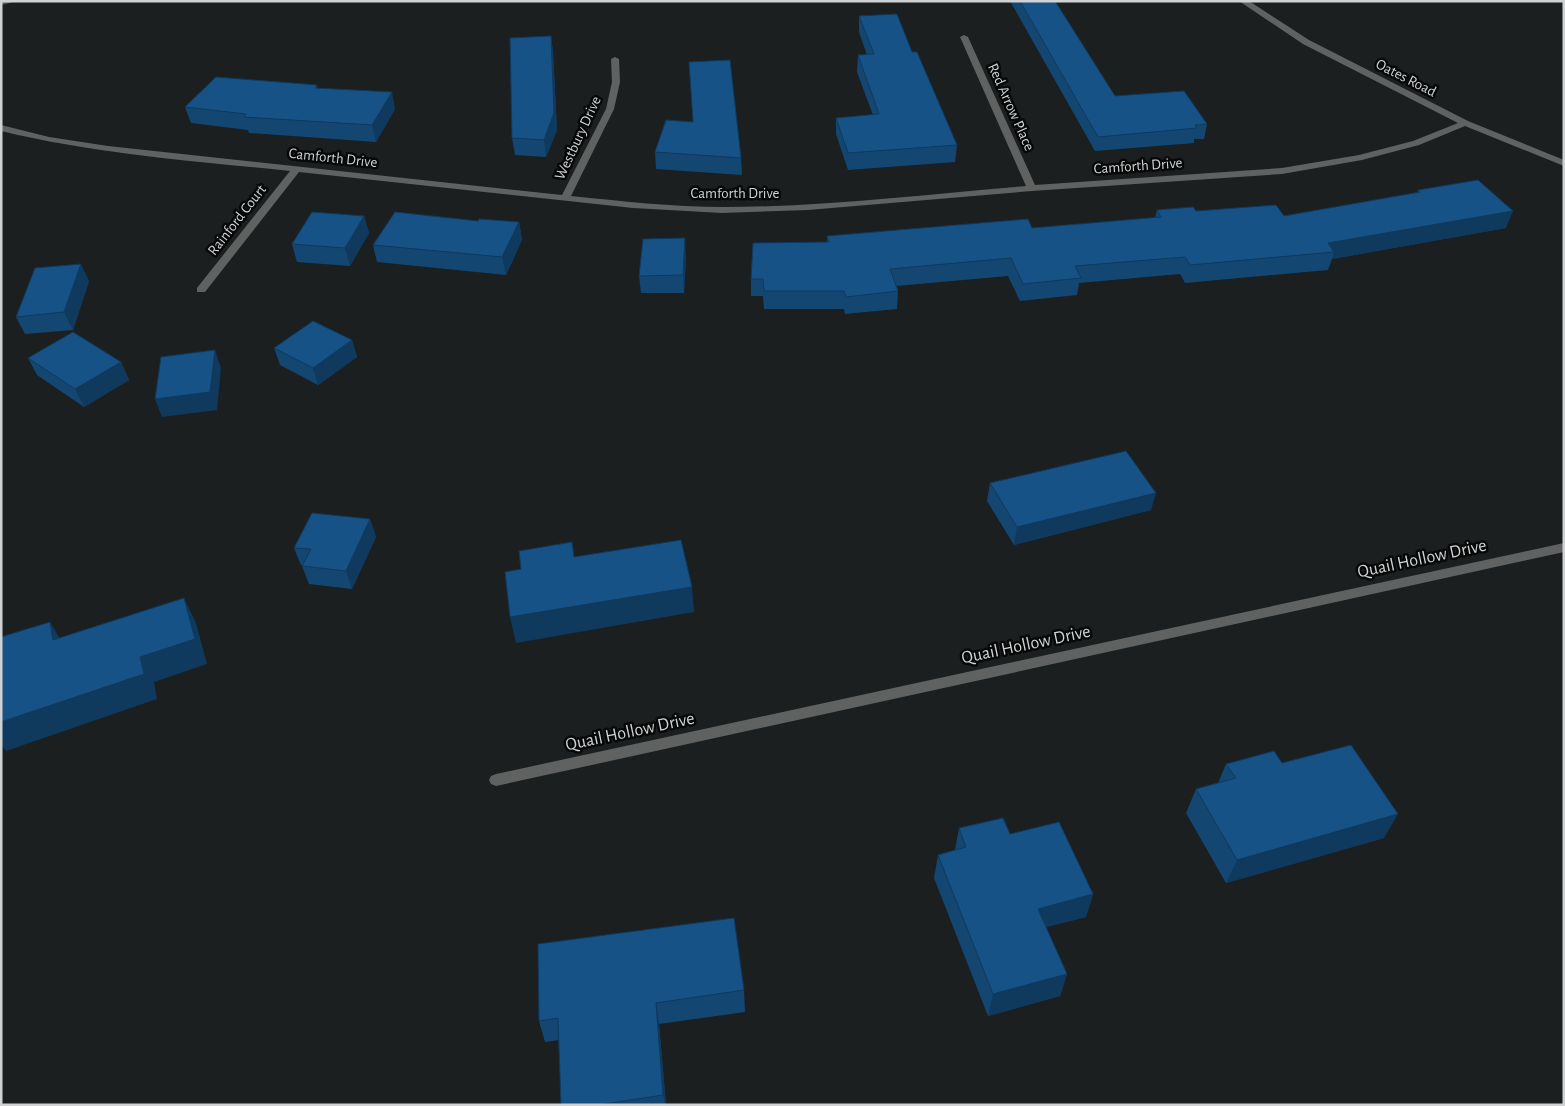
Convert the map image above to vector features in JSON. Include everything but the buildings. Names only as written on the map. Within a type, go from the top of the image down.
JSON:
[{"type":"street","points":[[1,2],[13,1]]},
{"type":"street","name":"Oates Road","points":[[1243,1],[1306,42],[1465,123],[1564,163]]},
{"type":"street","name":"Red Arrow Place","points":[[964,37],[1032,188]]},
{"type":"street","name":"Westbury Drive","points":[[565,198],[610,109],[616,82],[615,59]]},
{"type":"street","name":"Camforth Drive","points":[[1,128],[49,140],[108,149],[633,205],[722,210],[808,207],[1032,188],[1282,172],[1358,158],[1407,146],[1465,123]]},
{"type":"street","name":"Rainford Court","points":[[201,290],[297,169]]},
{"type":"street","name":"Quail Hollow Drive","points":[[496,780],[1564,548]]}]
